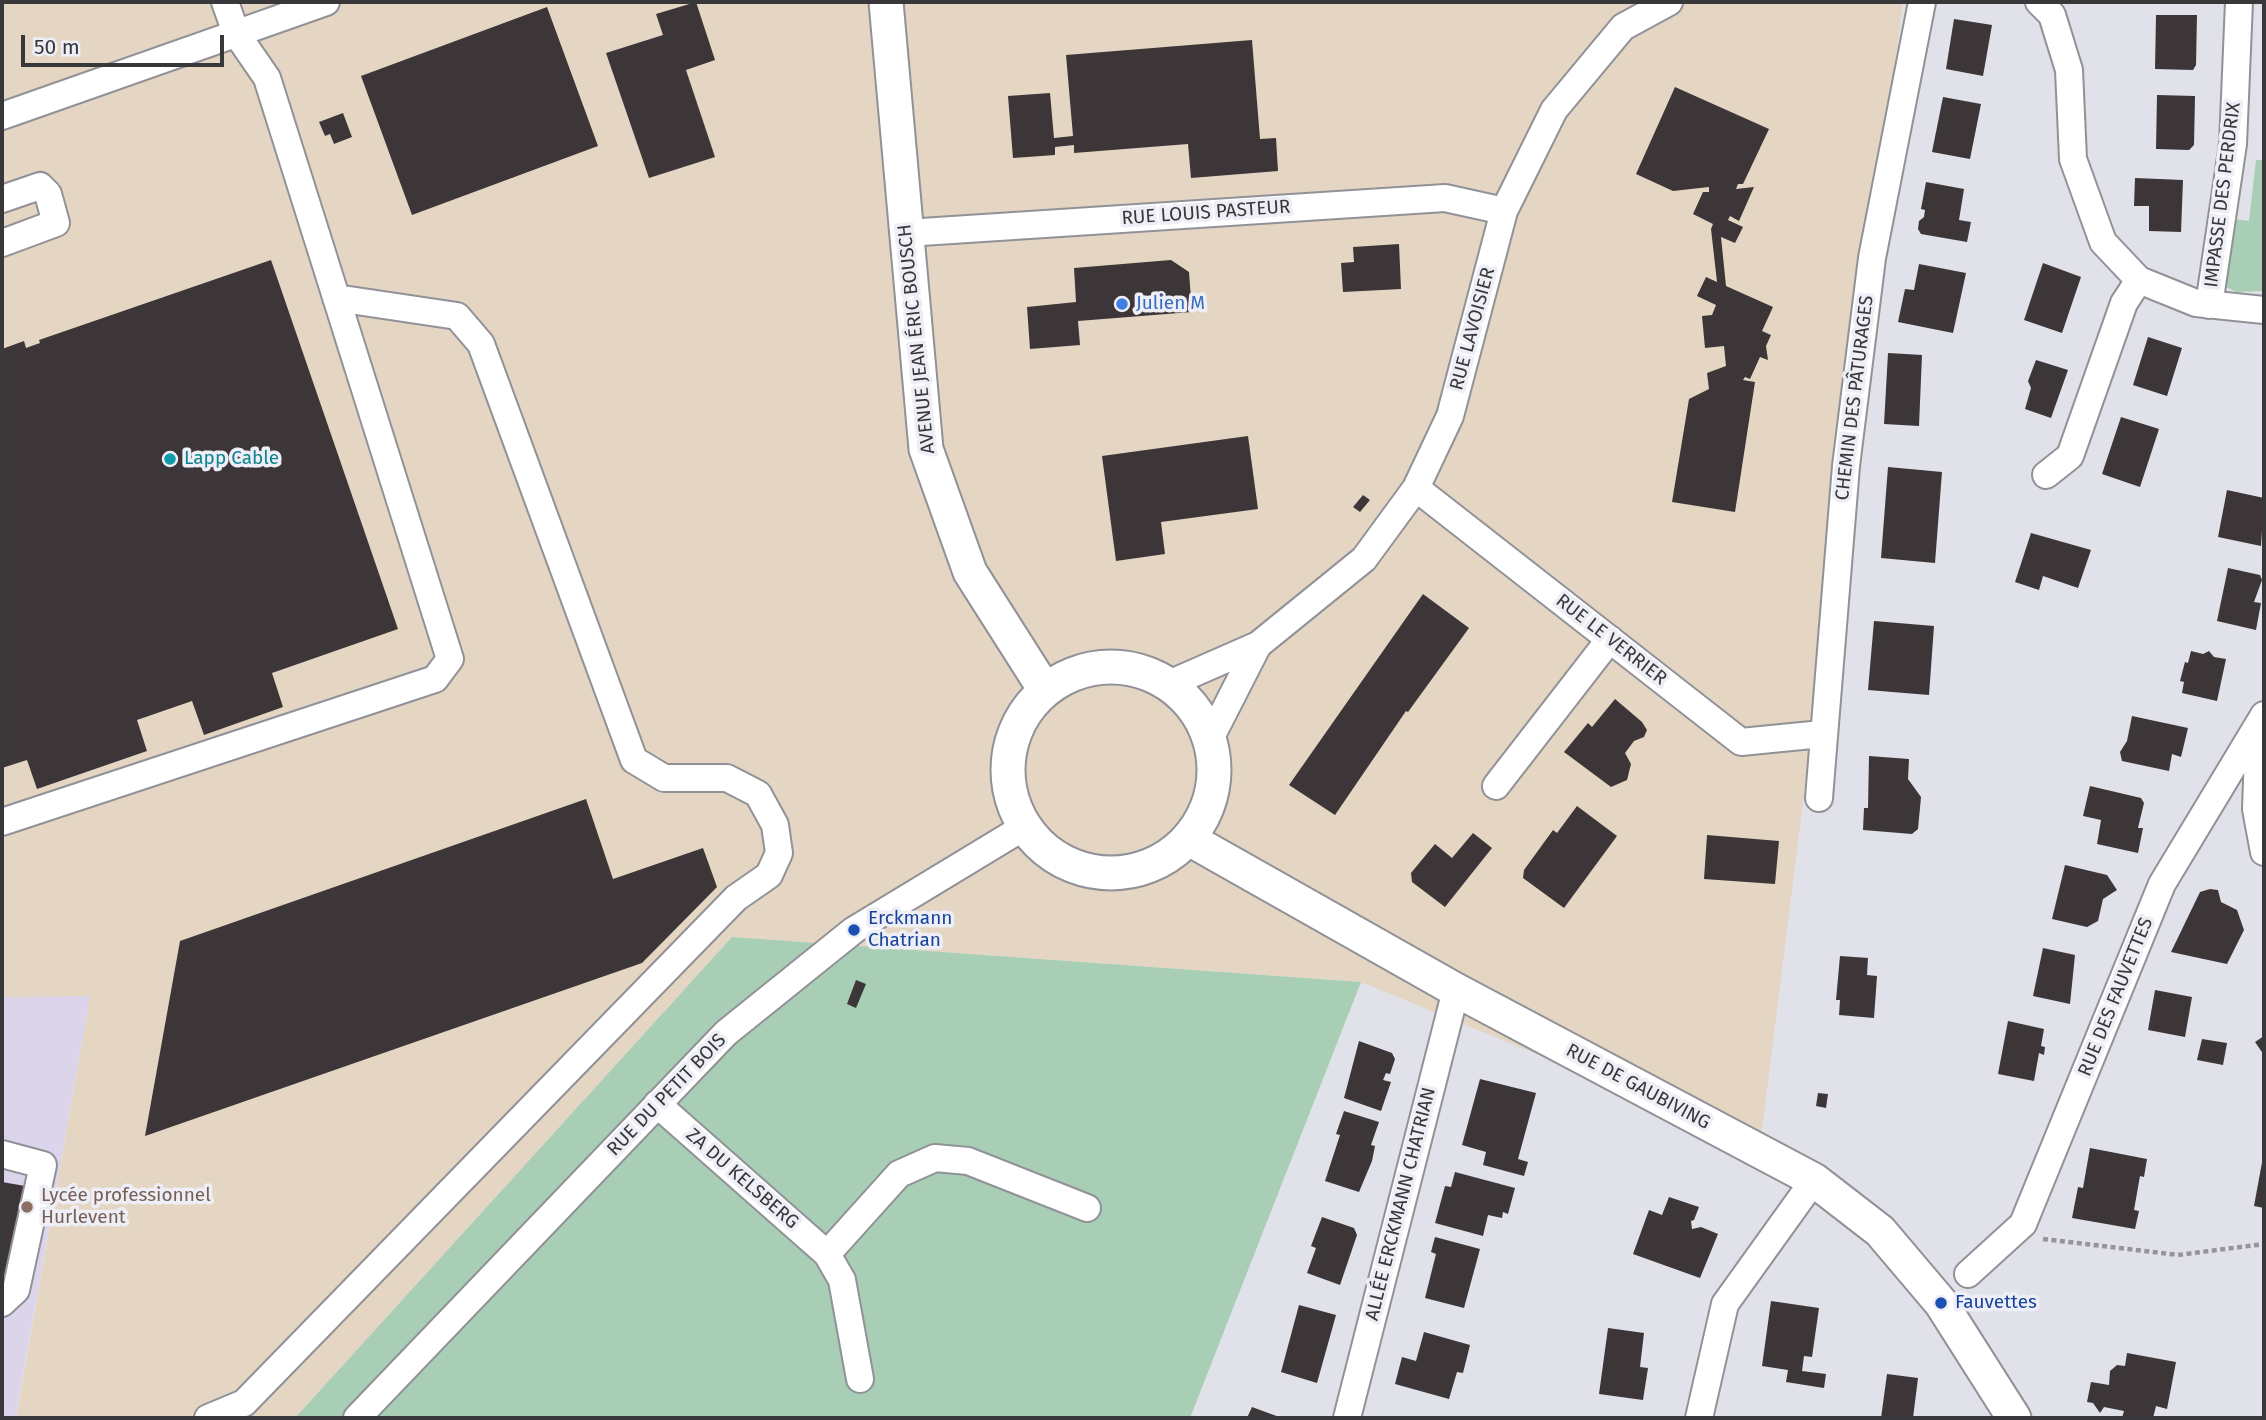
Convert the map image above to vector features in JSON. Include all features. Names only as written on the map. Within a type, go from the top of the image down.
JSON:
[{"type":"main road","name":"AVENUE JEAN ÉRIC BOUSCH","points":[[886,2],[926,449],[970,572],[1045,690]]},
{"type":"main road","points":[[1106,666],[1139,670],[1169,684],[1194,708],[1210,739],[1215,774],[1208,808],[1189,839],[1165,859],[1145,867],[1103,874],[1072,867],[1045,850],[1024,827],[1011,799],[1007,769],[1012,740],[1025,712],[1045,690],[1073,674],[1106,666]]},
{"type":"main road","name":"RUE DE GAUBIVING","points":[[1189,839],[1456,990],[1814,1180],[1880,1231],[1941,1303],[2014,1418]]},
{"type":"street","points":[[2,822],[435,679],[450,659],[267,78],[236,33],[225,2]]},
{"type":"street","points":[[2,116],[326,2]]},
{"type":"street","name":"RUE LAVOISIER","points":[[1169,684],[1258,645],[1364,559],[1416,488],[1450,416],[1504,211],[1555,110],[1623,27],[1669,2]]},
{"type":"street","name":"CHEMIN DES PÂTURAGES","points":[[1819,798],[1822,734],[1846,466],[1872,258],[1922,2]]},
{"type":"street","points":[[2039,2],[2052,15],[2069,70],[2073,159],[2103,242],[2139,280],[2196,303],[2264,313]]},
{"type":"street","name":"IMPASSE DES PERDRIX","points":[[2209,305],[2233,144],[2239,2]]},
{"type":"street","points":[[2,199],[40,186],[48,194],[56,223],[2,243]]},
{"type":"street","name":"RUE LOUIS PASTEUR","points":[[905,233],[1445,198],[1504,211]]},
{"type":"street","points":[[2046,475],[2070,456],[2124,303],[2139,280]]},
{"type":"street","points":[[208,1418],[244,1402],[736,898],[769,875],[779,853],[775,825],[758,794],[727,778],[664,778],[634,760],[481,344],[457,316],[336,298]]},
{"type":"street","name":"RUE LE VERRIER","points":[[1416,488],[1741,742],[1822,734]]},
{"type":"street","points":[[1496,786],[1610,639]]},
{"type":"street","name":"RUE LAVOISIER","points":[[1210,739],[1258,645]]},
{"type":"street","points":[[2262,719],[2256,809],[2264,852]]},
{"type":"street","name":"RUE DES FAUVETTES","points":[[1968,1274],[2024,1224],[2162,884],[2262,719]]},
{"type":"street","name":"RUE DU PETIT BOIS","points":[[362,1417],[726,1033],[854,930],[1024,827]]},
{"type":"street","name":"ALLÉE ERCKMANN CHATRIAN","points":[[1347,1418],[1456,990]]},
{"type":"street","name":"ZA DU KELSBERG","points":[[657,1104],[827,1254],[842,1280],[860,1378]]},
{"type":"street","points":[[2,1154],[43,1165],[16,1290],[2,1303]]},
{"type":"street","points":[[827,1254],[898,1174],[935,1158],[968,1161],[1087,1208]]},
{"type":"street","points":[[1699,1418],[1725,1304],[1814,1180]]},
{"type":"path","points":[[2015,1231],[2030,1237],[2178,1255],[2264,1244]]},
{"type":"shaded area","points":[[2,2],[1903,2],[1760,1146],[1361,982],[732,937],[295,1418],[16,1418],[90,997],[2,997]]},
{"type":"shaded area","name":"Lycée professionnel Hurlevent","points":[[90,996],[15,1418],[2,1418],[2,997]]},
{"type":"green space","points":[[2256,160],[2264,160],[2264,291],[2236,292],[2226,287],[2224,278],[2235,219],[2249,221]]},
{"type":"green space","points":[[732,937],[1361,982],[1190,1418],[295,1418]]},
{"type":"building","points":[[696,2],[715,60],[686,70],[715,157],[649,178],[606,53],[663,35],[656,14]]},
{"type":"building","points":[[547,7],[598,146],[412,215],[361,76]]},
{"type":"building","points":[[2156,15],[2197,15],[2196,65],[2193,70],[2155,69]]},
{"type":"building","points":[[1954,19],[1992,25],[1983,76],[1946,69]]},
{"type":"building","points":[[1252,40],[1260,139],[1276,138],[1278,171],[1191,178],[1188,144],[1074,153],[1074,145],[1055,147],[1055,155],[1013,158],[1008,96],[1050,93],[1054,138],[1073,136],[1066,55]]},
{"type":"building","points":[[1675,87],[1769,129],[1743,184],[1738,184],[1736,189],[1754,187],[1739,221],[1730,216],[1728,220],[1743,227],[1735,243],[1721,237],[1726,286],[1773,307],[1762,331],[1771,335],[1766,346],[1768,360],[1760,357],[1750,379],[1745,377],[1743,380],[1755,382],[1735,512],[1672,502],[1689,399],[1709,389],[1707,373],[1726,366],[1724,346],[1705,348],[1702,316],[1712,315],[1716,305],[1697,296],[1706,277],[1717,282],[1711,229],[1713,224],[1693,214],[1703,192],[1709,192],[1709,187],[1673,191],[1636,174]]},
{"type":"building","points":[[2157,95],[2195,96],[2194,145],[2189,150],[2156,149]]},
{"type":"building","points":[[1943,97],[1981,104],[1970,159],[1932,152]]},
{"type":"building","points":[[343,113],[352,137],[334,144],[330,134],[325,136],[319,122]]},
{"type":"building","points":[[2135,178],[2183,180],[2181,232],[2149,231],[2149,206],[2134,206]]},
{"type":"building","points":[[1926,182],[1964,189],[1959,220],[1971,222],[1967,242],[1921,234],[1918,229],[1919,221],[1924,217],[1925,210],[1921,209]]},
{"type":"building","points":[[1399,244],[1401,289],[1343,292],[1341,263],[1354,262],[1353,247]]},
{"type":"building","name":"Lapp Cable","points":[[271,260],[398,629],[272,673],[283,707],[204,735],[192,701],[137,720],[147,751],[37,789],[27,760],[2,768],[2,349],[24,341],[26,348],[40,343],[39,340]]},
{"type":"building","name":"Julien M","points":[[1171,260],[1189,272],[1192,312],[1078,321],[1080,345],[1030,349],[1027,307],[1076,302],[1074,268]]},
{"type":"building","points":[[2043,263],[2081,277],[2062,333],[2024,320]]},
{"type":"building","points":[[1919,264],[1966,273],[1953,333],[1898,322],[1905,289],[1914,290]]},
{"type":"building","points":[[2148,337],[2182,348],[2167,396],[2133,385]]},
{"type":"building","points":[[1888,353],[1922,355],[1919,426],[1884,424]]},
{"type":"building","points":[[2036,360],[2068,370],[2051,418],[2025,409],[2031,388],[2028,381]]},
{"type":"building","points":[[2121,417],[2159,429],[2140,487],[2102,474]]},
{"type":"building","points":[[1248,436],[1258,509],[1161,522],[1165,554],[1116,561],[1102,456]]},
{"type":"building","points":[[1888,467],[1942,472],[1935,563],[1881,558]]},
{"type":"building","points":[[2227,490],[2264,498],[2261,546],[2218,537]]},
{"type":"building","points":[[1363,495],[1370,500],[1360,512],[1353,507]]},
{"type":"building","points":[[2031,533],[2091,550],[2078,588],[2043,576],[2039,590],[2015,582]]},
{"type":"building","points":[[2228,568],[2260,575],[2262,580],[2254,602],[2261,603],[2256,630],[2217,621]]},
{"type":"building","points":[[1423,594],[1469,628],[1408,712],[1406,711],[1335,815],[1289,785]]},
{"type":"building","points":[[1874,621],[1934,626],[1929,695],[1868,690]]},
{"type":"building","points":[[2191,651],[2203,654],[2209,651],[2214,657],[2226,659],[2217,701],[2182,693],[2184,682],[2180,681]]},
{"type":"building","points":[[1615,699],[1642,722],[1647,730],[1644,737],[1634,741],[1625,753],[1631,764],[1627,780],[1611,787],[1564,752],[1588,723],[1592,727]]},
{"type":"building","points":[[2132,716],[2188,728],[2181,757],[2172,754],[2169,771],[2122,761],[2120,752],[2127,741]]},
{"type":"building","points":[[1869,756],[1909,759],[1908,779],[1921,797],[1918,829],[1912,834],[1863,830],[1864,808],[1868,808]]},
{"type":"building","points":[[2090,786],[2141,798],[2144,803],[2138,828],[2143,828],[2138,853],[2097,844],[2101,820],[2083,816]]},
{"type":"building","points":[[586,799],[613,879],[703,848],[717,887],[642,963],[145,1136],[180,941]]},
{"type":"building","points":[[1577,806],[1617,836],[1564,908],[1523,878],[1524,870],[1553,830],[1557,833]]},
{"type":"building","points":[[1473,833],[1492,848],[1445,907],[1412,882],[1411,873],[1435,844],[1452,858]]},
{"type":"building","points":[[1707,835],[1779,841],[1775,884],[1704,879]]},
{"type":"building","points":[[2065,865],[2107,875],[2117,890],[2103,899],[2098,921],[2087,927],[2052,919]]},
{"type":"building","points":[[2218,890],[2221,902],[2237,910],[2244,930],[2227,964],[2171,952],[2200,892]]},
{"type":"building","points":[[2043,948],[2075,955],[2070,1004],[2033,996]]},
{"type":"building","points":[[1840,956],[1868,958],[1867,975],[1877,976],[1874,1018],[1839,1015],[1840,1000],[1836,1000]]},
{"type":"building","points":[[856,980],[866,984],[856,1008],[847,1004]]},
{"type":"building","points":[[2155,990],[2192,997],[2185,1037],[2148,1030]]},
{"type":"building","points":[[2008,1021],[2044,1029],[2041,1046],[2045,1047],[2044,1055],[2039,1053],[2034,1081],[1998,1074]]},
{"type":"building","points":[[2264,1036],[2264,1055],[2255,1042]]},
{"type":"building","points":[[2202,1039],[2227,1043],[2223,1065],[2197,1060]]},
{"type":"building","points":[[1359,1041],[1392,1053],[1395,1059],[1390,1074],[1386,1073],[1383,1080],[1391,1082],[1381,1111],[1344,1098]]},
{"type":"building","points":[[1480,1079],[1536,1093],[1518,1159],[1528,1162],[1524,1176],[1483,1165],[1486,1152],[1462,1145]]},
{"type":"building","points":[[1818,1093],[1828,1094],[1826,1108],[1816,1106]]},
{"type":"building","points":[[1344,1111],[1379,1122],[1371,1145],[1375,1146],[1372,1161],[1359,1192],[1325,1181],[1340,1135],[1336,1134]]},
{"type":"building","points":[[2090,1148],[2147,1159],[2144,1177],[2140,1176],[2134,1210],[2139,1211],[2135,1229],[2072,1218],[2078,1187],[2083,1188]]},
{"type":"building","points":[[2264,1157],[2264,1208],[2254,1206]]},
{"type":"building","points":[[1455,1172],[1515,1188],[1508,1214],[1503,1212],[1502,1218],[1488,1215],[1483,1236],[1435,1223],[1445,1186],[1451,1187]]},
{"type":"building","points":[[2,1182],[25,1186],[12,1275],[2,1282]]},
{"type":"building","points":[[1669,1197],[1699,1207],[1694,1220],[1691,1221],[1692,1229],[1701,1227],[1718,1234],[1700,1278],[1633,1254],[1649,1210],[1662,1215]]},
{"type":"building","points":[[1322,1217],[1354,1228],[1357,1235],[1340,1285],[1307,1273],[1316,1248],[1311,1246]]},
{"type":"building","points":[[1435,1237],[1480,1249],[1464,1308],[1425,1298],[1436,1254],[1431,1252]]},
{"type":"building","points":[[1771,1301],[1819,1308],[1812,1357],[1804,1356],[1802,1371],[1826,1374],[1824,1388],[1786,1382],[1788,1370],[1762,1366]]},
{"type":"building","points":[[1299,1305],[1336,1315],[1317,1383],[1281,1372]]},
{"type":"building","points":[[1608,1328],[1644,1333],[1640,1367],[1648,1368],[1643,1400],[1599,1394]]},
{"type":"building","points":[[1424,1332],[1470,1345],[1463,1373],[1457,1372],[1449,1399],[1395,1384],[1402,1357],[1416,1361]]},
{"type":"building","points":[[2127,1353],[2176,1362],[2167,1409],[2156,1406],[2153,1418],[2122,1418],[2124,1411],[2104,1407],[2100,1413],[2093,1403],[2087,1402],[2091,1382],[2109,1385],[2110,1371],[2117,1365],[2125,1366]]},
{"type":"building","points":[[1887,1374],[1918,1378],[1913,1418],[1881,1418]]},
{"type":"building","points":[[1252,1407],[1282,1418],[1247,1418]]},
{"type":"place","name":"Julien M","points":[[1122,304]]},
{"type":"place","name":"Lapp Cable","points":[[170,459]]},
{"type":"place","name":"Erckmann Chatrian","points":[[854,930]]},
{"type":"place","name":"Lycée professionnel Hurlevent","points":[[27,1207]]},
{"type":"place","name":"Fauvettes","points":[[1941,1303]]}]
